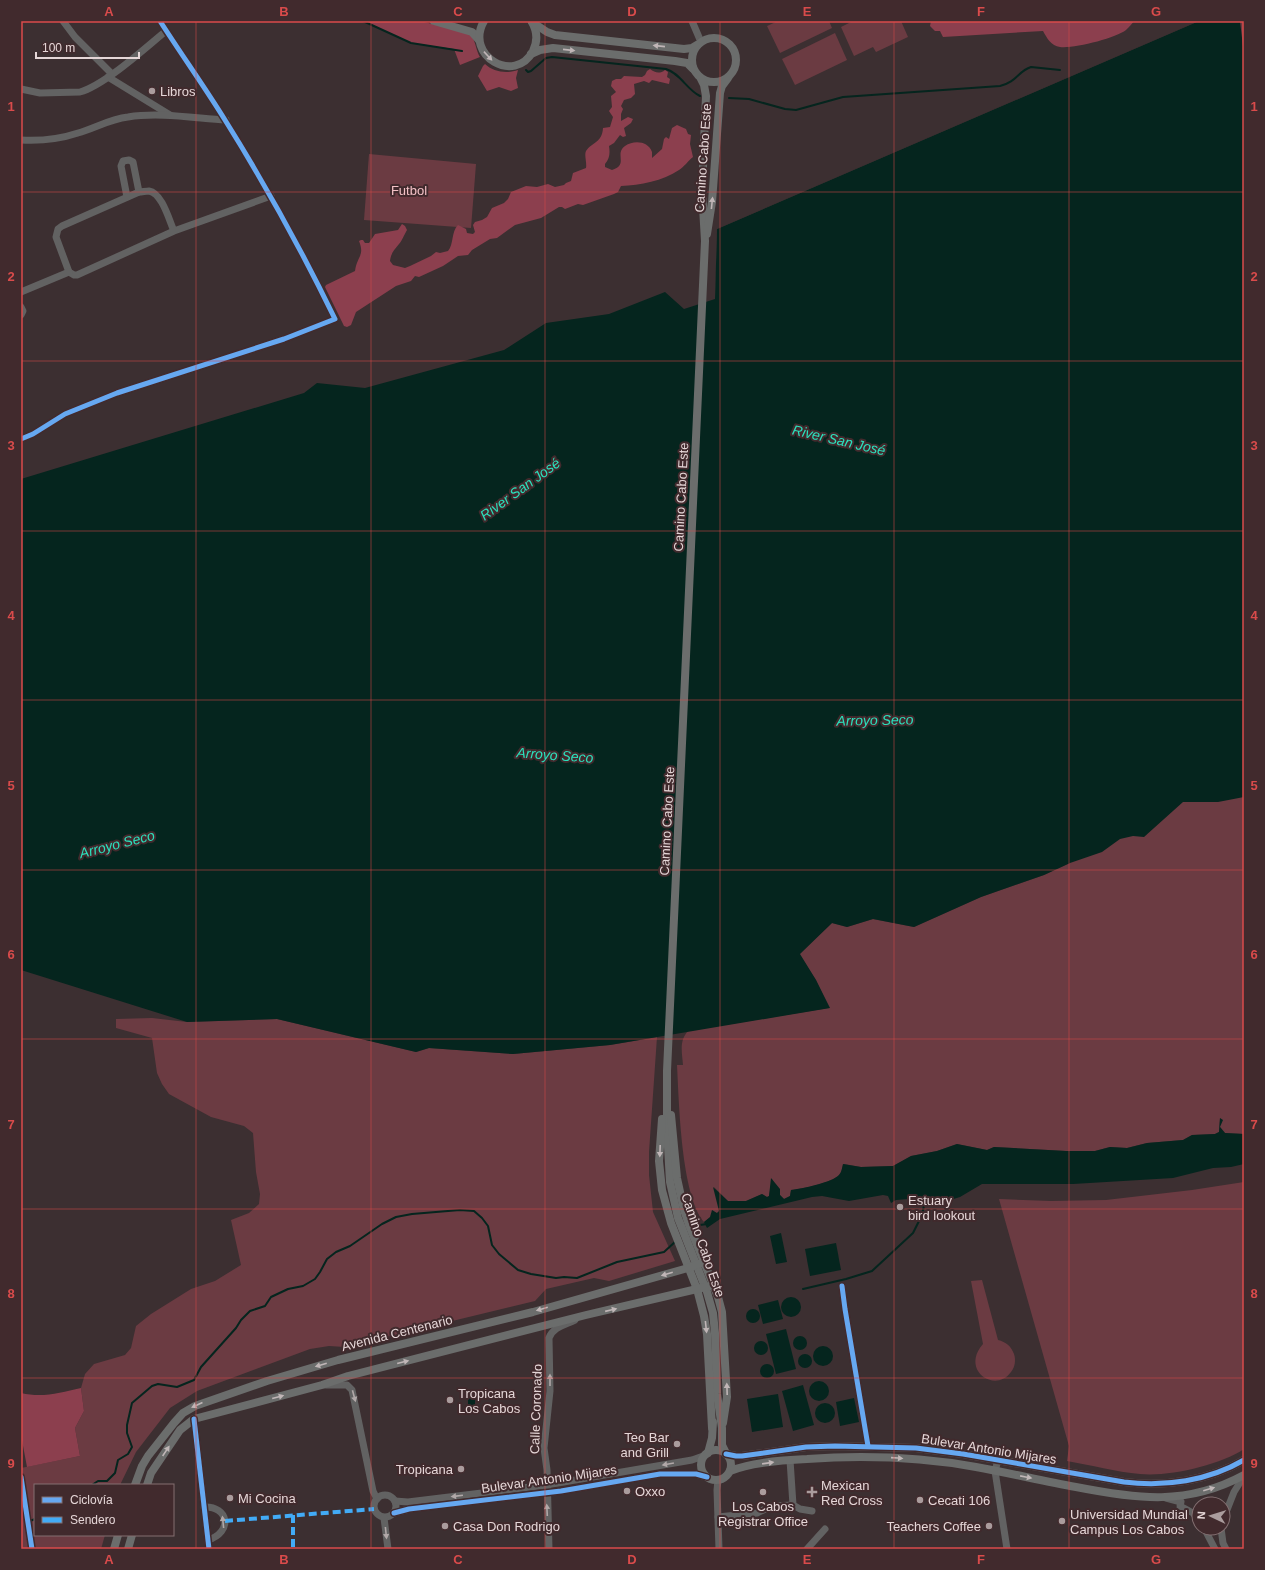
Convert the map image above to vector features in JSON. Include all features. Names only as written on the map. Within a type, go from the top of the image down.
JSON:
[{"type":"main road","points":[[434,21],[472,32],[480,40]]},
{"type":"main road","points":[[484,21],[480,31],[481,48],[491,61],[502,65],[518,64],[531,54],[540,50],[553,48],[687,63],[701,79],[712,83],[720,82],[728,78],[733,71],[736,62],[732,48],[729,44],[720,39],[710,38],[692,48],[684,49],[555,35],[547,32],[532,22]]},
{"type":"main road","points":[[531,54],[537,38],[532,22]]},
{"type":"main road","points":[[693,69],[692,54],[699,44]]},
{"type":"main road","name":"Camino Cabo Este","points":[[705,241],[713,196],[720,93],[722,86],[728,78]]},
{"type":"main road","name":"Camino Cabo Este","points":[[701,79],[706,96],[702,190],[705,241],[667,1071],[667,1144],[671,1191],[679,1223],[708,1292],[715,1325],[722,1445],[726,1453]]},
{"type":"main road","points":[[667,1071],[679,1189],[686,1217],[714,1285],[722,1312],[727,1397],[722,1428]]},
{"type":"main road","points":[[667,1071],[660,1138],[660,1170],[667,1211],[697,1289],[703,1310],[706,1329],[712,1428]]},
{"type":"main road","name":"Avenida Centenario","points":[[135,1484],[138,1475],[148,1456],[183,1413],[195,1406],[267,1381],[338,1360],[533,1312],[688,1268],[704,1262]]},
{"type":"main road","points":[[147,1484],[151,1473],[180,1430],[194,1419],[322,1385],[348,1376],[586,1315],[714,1285]]},
{"type":"main road","name":"Camino Cabo Este","points":[[707,1454],[712,1438],[712,1428],[718,1394]]},
{"type":"main road","name":"Bulevar Antonio Mijares","points":[[726,1453],[742,1456],[806,1447],[868,1446],[938,1450],[1124,1482],[1148,1484],[1190,1480],[1221,1471],[1244,1460]]},
{"type":"main road","points":[[806,1447],[806,1459]]},
{"type":"main road","points":[[718,1450],[726,1453],[731,1462],[730,1471],[725,1477],[718,1480],[707,1477],[703,1472],[702,1460],[707,1454],[718,1450]]},
{"type":"main road","name":"Bulevar Antonio Mijares","points":[[730,1471],[747,1466],[790,1460],[863,1456],[912,1458],[968,1466],[1123,1496],[1164,1498],[1207,1490],[1244,1476]]},
{"type":"main road","points":[[114,1549],[118,1536]]},
{"type":"main road","points":[[128,1549],[132,1536]]},
{"type":"street","points":[[63,21],[75,37],[110,75],[172,117]]},
{"type":"street","points":[[21,439],[33,434],[65,414],[117,393],[284,339],[335,319],[311,268],[226,120],[160,21]]},
{"type":"street","points":[[692,21],[699,44]]},
{"type":"street","points":[[21,89],[40,93],[80,92],[93,87],[166,31]]},
{"type":"street","points":[[21,140],[48,140],[66,137],[112,120],[127,117],[172,117],[226,120]]},
{"type":"street","points":[[127,197],[121,166],[123,161],[129,160],[132,162],[140,192]]},
{"type":"street","points":[[174,231],[161,201],[157,195],[150,191],[140,192],[127,197],[58,229],[56,237],[69,272],[77,275],[174,231],[270,196]]},
{"type":"street","points":[[21,292],[69,272]]},
{"type":"street","points":[[21,307],[23,311],[21,315]]},
{"type":"street","points":[[842,1286],[868,1446]]},
{"type":"street","name":"Calle Coronado","points":[[549,1549],[546,1488],[547,1470],[544,1448],[550,1390],[549,1338],[551,1333],[557,1328],[586,1315]]},
{"type":"street","points":[[322,1385],[347,1386],[352,1390],[373,1491],[377,1499]]},
{"type":"street","points":[[194,1419],[209,1549]]},
{"type":"street","name":"Bulevar Antonio Mijares","points":[[394,1513],[409,1509],[546,1488],[692,1460],[707,1454]]},
{"type":"street","points":[[790,1460],[793,1505]]},
{"type":"street","points":[[998,1460],[995,1471],[1007,1549]]},
{"type":"street","name":"Bulevar Antonio Mijares","points":[[395,1501],[422,1500],[546,1488],[660,1474],[696,1474],[707,1477]]},
{"type":"street","points":[[1231,1500],[1244,1476]]},
{"type":"street","points":[[21,1477],[32,1549]]},
{"type":"street","points":[[718,1480],[719,1549]]},
{"type":"street","points":[[386,1495],[390,1496],[395,1501],[396,1507],[394,1513],[389,1517],[384,1518],[379,1516],[376,1512],[374,1506],[377,1499],[386,1495]]},
{"type":"street","points":[[1164,1498],[1181,1502],[1180,1506],[1191,1512]]},
{"type":"street","points":[[718,1517],[757,1513],[772,1506],[793,1505],[800,1509],[812,1511]]},
{"type":"street","points":[[204,1507],[214,1508],[219,1511],[225,1521],[223,1532],[219,1536],[208,1540]]},
{"type":"street","points":[[384,1518],[388,1549]]},
{"type":"street","points":[[807,1549],[825,1529]]},
{"type":"street","points":[[1208,1536],[1215,1549]]},
{"type":"street","points":[[1223,1536],[1223,1543],[1226,1549]]},
{"type":"green space","points":[[778,21],[829,21],[832,28],[780,53],[767,26]]},
{"type":"green space","points":[[853,21],[901,21],[908,37],[876,52],[873,47],[854,56],[841,27]]},
{"type":"green space","points":[[1199,21],[1244,21],[1244,1134],[1225,1133],[1220,1127],[1220,1118],[1219,1132],[1215,1134],[1192,1135],[1183,1140],[1147,1143],[1127,1148],[1110,1147],[1095,1151],[1066,1151],[994,1147],[987,1150],[957,1144],[937,1151],[911,1156],[893,1166],[861,1167],[844,1164],[840,1174],[830,1181],[791,1190],[790,1196],[784,1199],[780,1195],[772,1179],[769,1196],[767,1197],[762,1194],[746,1201],[728,1201],[714,1187],[720,1211],[704,1222],[696,1209],[690,1191],[680,1124],[677,1065],[683,1065],[682,1043],[688,1031],[829,1008],[816,980],[799,954],[832,923],[847,927],[873,919],[914,927],[981,897],[1044,875],[1070,863],[715,315],[717,229]]},
{"type":"green space","points":[[835,33],[847,60],[795,85],[782,59]]},
{"type":"green space","name":"Futbol","points":[[369,154],[476,164],[471,228],[364,220]]},
{"type":"green space","points":[[152,1018],[187,1022],[277,1019],[416,1052],[429,1048],[513,1054],[610,1045],[657,1037],[649,1152],[649,1175],[653,1212],[675,1261],[609,1281],[594,1278],[546,1289],[535,1301],[345,1347],[329,1346],[310,1349],[197,1391],[170,1408],[136,1452],[120,1484],[34,1484],[34,1536],[105,1536],[101,1549],[21,1549],[21,1468],[80,1456],[75,1428],[84,1411],[81,1388],[85,1374],[94,1364],[125,1355],[131,1348],[136,1326],[151,1314],[191,1289],[215,1281],[241,1265],[231,1220],[249,1213],[259,1204],[260,1194],[256,1172],[253,1133],[244,1126],[211,1117],[169,1094],[157,1073],[152,1038],[116,1028],[116,1019]]},
{"type":"green space","points":[[1244,1182],[1244,1449],[1234,1455],[1208,1465],[1165,1474],[1131,1473],[1067,1461],[1069,1446],[999,1199],[1051,1201],[1106,1200],[1192,1190]]},
{"type":"green space","points":[[982,1280],[998,1340],[1008,1345],[1015,1356],[1014,1366],[1011,1372],[1004,1378],[997,1381],[989,1380],[982,1376],[975,1362],[977,1354],[983,1344],[971,1281]]},
{"type":"shaded area","points":[[363,21],[420,21],[466,32],[472,36],[480,57],[460,65],[454,49],[411,43]]},
{"type":"shaded area","points":[[931,21],[1134,21],[1126,30],[1113,36],[1084,45],[1060,47],[1054,45],[1043,31],[943,37],[940,31],[935,31],[930,26]]},
{"type":"shaded area","points":[[485,64],[488,67],[500,72],[518,70],[516,78],[518,88],[511,91],[499,87],[487,91],[478,76]]},
{"type":"shaded area","points":[[650,69],[658,72],[665,70],[668,72],[667,77],[670,79],[669,84],[652,80],[649,83],[644,81],[634,84],[635,94],[631,98],[624,100],[621,106],[623,109],[621,121],[628,117],[633,119],[631,123],[624,128],[626,136],[623,137],[620,135],[614,143],[609,146],[610,151],[605,167],[612,170],[617,168],[621,162],[622,149],[629,144],[636,142],[644,144],[650,148],[652,158],[662,149],[664,139],[666,137],[669,139],[672,128],[677,125],[686,129],[688,134],[691,135],[690,144],[693,157],[683,167],[673,174],[659,180],[636,185],[621,186],[618,192],[614,194],[583,205],[578,204],[565,209],[559,207],[541,218],[515,225],[497,238],[490,239],[472,250],[468,255],[458,256],[443,266],[419,277],[415,276],[411,281],[396,286],[356,312],[351,325],[347,327],[344,326],[325,287],[326,285],[355,271],[361,253],[359,241],[363,240],[365,243],[369,243],[375,234],[398,230],[402,224],[407,230],[393,252],[390,261],[393,265],[405,268],[431,256],[436,252],[440,253],[448,251],[454,231],[458,225],[466,229],[467,233],[473,234],[475,232],[473,225],[475,222],[487,217],[492,208],[504,203],[508,199],[511,192],[526,186],[537,187],[548,184],[555,187],[564,185],[571,181],[573,173],[586,168],[585,155],[588,148],[601,137],[603,128],[610,127],[613,117],[609,111],[612,107],[611,96],[616,92],[611,86],[612,81],[621,79],[624,76],[642,77]]},
{"type":"shaded area","points":[[81,1388],[84,1411],[75,1428],[80,1456],[27,1467],[21,1435],[21,1393],[44,1395]]},
{"type":"water","points":[[1199,21],[1240,21],[1244,55],[1244,797],[1218,802],[1183,802],[1144,837],[1133,836],[1120,839],[1102,852],[1070,863],[1044,875],[981,897],[914,927],[873,919],[847,927],[832,923],[800,954],[816,980],[830,1008],[610,1045],[513,1054],[429,1048],[416,1052],[277,1019],[187,1022],[21,970],[21,479],[304,393],[317,383],[365,388],[504,350],[546,323],[609,314],[665,292],[684,309],[715,299],[717,229]]},
{"type":"water","points":[[1220,1118],[1223,1120],[1220,1127],[1225,1133],[1244,1134],[1244,1164],[1231,1167],[1213,1168],[1173,1178],[1073,1184],[982,1184],[960,1197],[947,1201],[935,1197],[896,1200],[891,1203],[888,1196],[883,1195],[849,1201],[822,1196],[812,1197],[720,1219],[707,1228],[704,1222],[710,1217],[712,1210],[717,1213],[719,1211],[713,1187],[728,1201],[746,1201],[762,1194],[767,1197],[769,1196],[771,1178],[780,1189],[780,1195],[784,1199],[790,1196],[791,1190],[816,1185],[836,1178],[841,1172],[843,1164],[861,1167],[893,1166],[911,1156],[937,1151],[957,1144],[987,1150],[994,1147],[1066,1151],[1095,1151],[1110,1147],[1127,1148],[1147,1143],[1183,1140],[1192,1135],[1215,1134],[1219,1132]]},
{"type":"water","points":[[781,1233],[787,1262],[776,1264],[770,1236]]},
{"type":"water","points":[[836,1243],[841,1270],[810,1276],[805,1249]]},
{"type":"water","points":[[791,1297],[798,1300],[801,1307],[798,1314],[791,1317],[784,1314],[781,1307],[784,1300]]},
{"type":"water","points":[[778,1300],[783,1319],[763,1324],[758,1305]]},
{"type":"water","points":[[753,1309],[758,1311],[760,1316],[758,1321],[753,1323],[748,1321],[746,1316],[748,1311]]},
{"type":"water","points":[[786,1329],[796,1369],[776,1374],[766,1334]]},
{"type":"water","points":[[800,1336],[805,1338],[807,1343],[805,1348],[800,1350],[795,1348],[793,1343],[795,1338]]},
{"type":"water","points":[[761,1341],[766,1343],[768,1348],[766,1353],[761,1355],[756,1353],[754,1348],[756,1343]]},
{"type":"water","points":[[823,1346],[830,1349],[833,1356],[830,1363],[823,1366],[816,1363],[813,1356],[816,1349]]},
{"type":"water","points":[[805,1354],[810,1356],[812,1361],[810,1366],[805,1368],[800,1366],[798,1361],[800,1356]]},
{"type":"water","points":[[767,1364],[772,1366],[774,1371],[772,1376],[767,1378],[762,1376],[760,1371],[762,1366]]},
{"type":"water","points":[[819,1381],[826,1384],[829,1391],[826,1398],[819,1401],[812,1398],[809,1391],[812,1384]]},
{"type":"water","points":[[803,1385],[814,1425],[793,1431],[782,1391]]},
{"type":"water","points":[[475,1393],[475,1409],[468,1409],[468,1394]]},
{"type":"water","points":[[778,1394],[783,1427],[752,1432],[747,1399]]},
{"type":"water","points":[[854,1398],[859,1422],[840,1426],[836,1402]]},
{"type":"water","points":[[825,1403],[832,1406],[835,1413],[832,1420],[825,1423],[818,1420],[815,1413],[818,1406]]},
{"type":"waterway","points":[[363,21],[411,43],[462,51]]},
{"type":"waterway","points":[[526,70],[528,72],[531,71],[546,58],[552,57],[666,69],[675,74],[691,90],[700,96]]},
{"type":"waterway","points":[[729,98],[749,99],[785,109],[796,110],[843,97],[1000,86],[1010,82],[1023,71],[1031,67],[1060,70]]},
{"type":"waterway","points":[[803,1289],[872,1271],[913,1233],[922,1215],[926,1196]]},
{"type":"waterway","points":[[94,1484],[98,1481],[107,1481],[115,1473],[118,1460],[128,1454],[132,1447],[127,1433],[127,1425],[132,1403],[152,1386],[158,1384],[177,1387],[194,1380],[201,1367],[250,1311],[265,1306],[271,1297],[288,1289],[303,1286],[315,1279],[327,1259],[336,1252],[350,1246],[382,1224],[396,1217],[412,1214],[460,1210],[474,1211],[488,1226],[492,1245],[499,1254],[518,1270],[531,1274],[556,1278],[577,1278],[617,1262],[664,1252],[676,1241]]},
{"type":"waterway","points":[[692,1229],[700,1225],[707,1224]]},
{"type":"waterway","points":[[30,1521],[34,1519]]},
{"type":"marked path","points":[[225,1521],[374,1509]]},
{"type":"marked path","points":[[293,1515],[293,1549]]},
{"type":"cycle path","points":[[21,439],[33,434],[65,414],[117,393],[284,339],[335,319],[310,268],[269,193],[217,107],[160,21]]},
{"type":"cycle path","points":[[842,1286],[868,1446]]},
{"type":"cycle path","points":[[194,1419],[209,1549]]},
{"type":"cycle path","points":[[726,1454],[742,1456],[806,1447],[835,1446],[916,1448],[963,1454],[1124,1482],[1155,1484],[1201,1478],[1244,1460]]},
{"type":"cycle path","points":[[394,1513],[409,1509],[561,1491],[660,1474],[696,1474],[707,1477]]},
{"type":"cycle path","points":[[21,1477],[32,1549]]},
{"type":"place","name":"Libros","points":[[152,91]]},
{"type":"place","name":"Estuary bird lookout","points":[[900,1207]]},
{"type":"place","name":"Tropicana Los Cabos","points":[[450,1400]]},
{"type":"place","name":"Teo Bar and Grill","points":[[677,1444]]},
{"type":"place","name":"Tropicana","points":[[461,1469]]},
{"type":"place","name":"Oxxo","points":[[627,1491]]},
{"type":"place","name":"Los Cabos Registrar Office","points":[[763,1492]]},
{"type":"place","name":"Mexican Red Cross","points":[[812,1492]]},
{"type":"place","name":"Mi Cocina","points":[[230,1498]]},
{"type":"place","name":"Cecati 106","points":[[920,1500]]},
{"type":"place","name":"Universidad Mundial Campus Los Cabos","points":[[1062,1521]]},
{"type":"place","name":"Casa Don Rodrigo","points":[[445,1526]]},
{"type":"place","name":"Teachers Coffee","points":[[989,1526]]},
{"type":"water label","name":"River San José","points":[[839,440]]},
{"type":"water label","name":"River San José","points":[[520,489]]},
{"type":"water label","name":"Arroyo Seco","points":[[875,720]]},
{"type":"water label","name":"Arroyo Seco","points":[[555,755]]},
{"type":"water label","name":"Arroyo Seco","points":[[117,844]]}]
